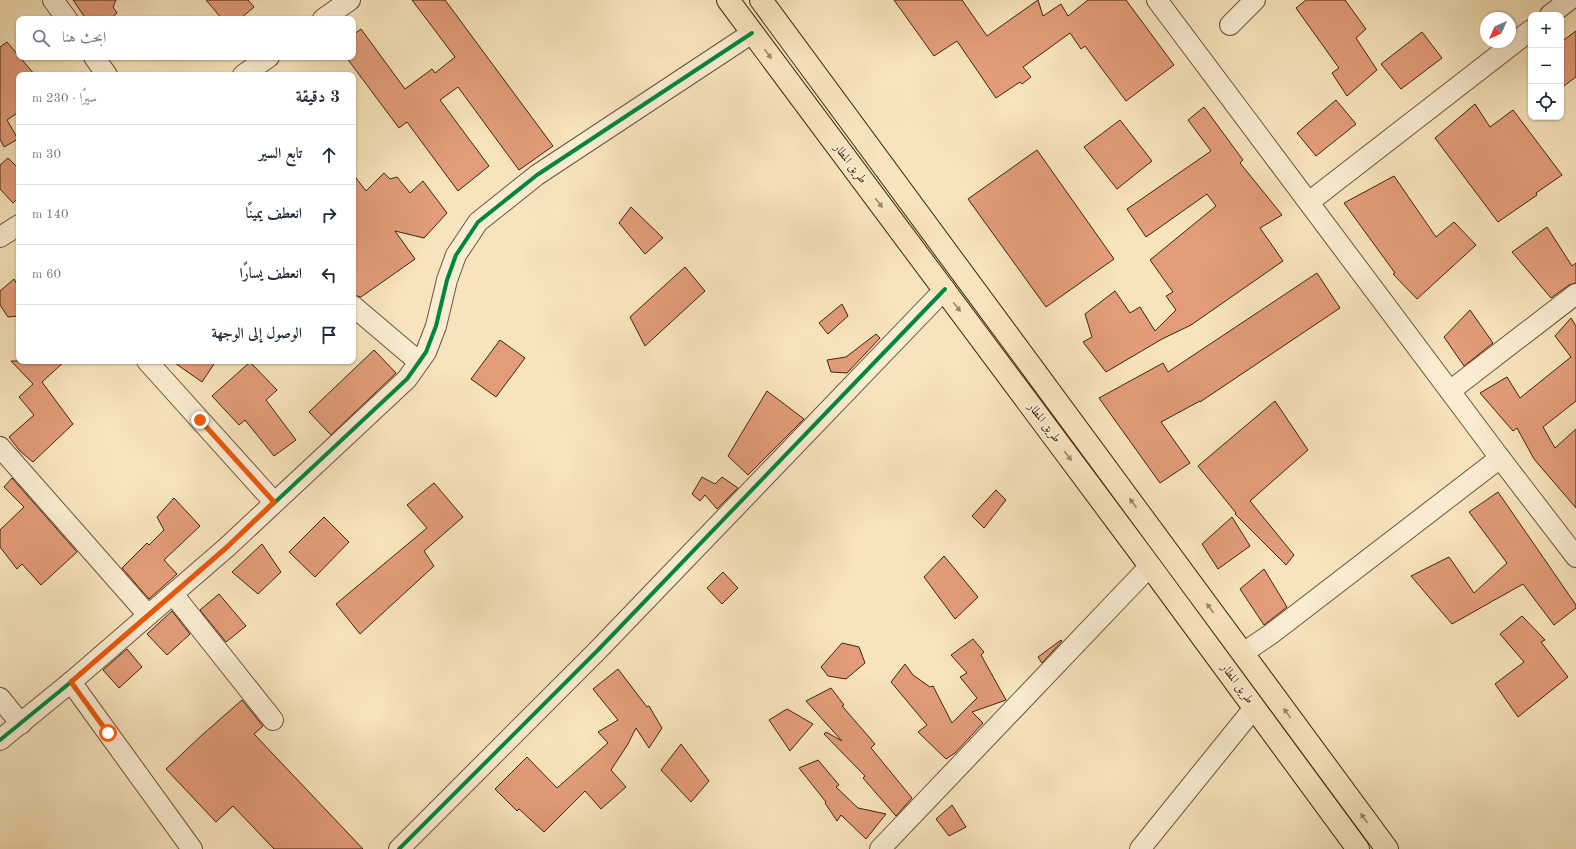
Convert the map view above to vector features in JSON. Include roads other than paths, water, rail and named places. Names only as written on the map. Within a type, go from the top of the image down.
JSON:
[{"type":"highway","name":"طريق المطار","points":[[728,0],[945,289],[1358,849]]},
{"type":"highway","name":"طريق المطار","points":[[761,0],[1387,849]]},
{"type":"highway","points":[[1314,790],[1332,774]]},
{"type":"street","points":[[53,0],[65,16]]},
{"type":"street","points":[[327,16],[350,0]]},
{"type":"street","points":[[1157,0],[1500,458],[1576,557]]},
{"type":"street","points":[[1230,25],[1255,0]]},
{"type":"street","points":[[1554,12],[1569,0]]},
{"type":"street","points":[[1309,202],[1528,32]]},
{"type":"street","points":[[0,740],[71,682],[226,548],[407,379],[426,352],[436,326],[456,255],[478,222],[537,175],[752,33]]},
{"type":"street","points":[[96,60],[105,72]]},
{"type":"street","points":[[247,72],[265,60]]},
{"type":"street","points":[[0,237],[16,227]]},
{"type":"street","points":[[399,849],[598,650],[945,289]]},
{"type":"street","points":[[1450,391],[1576,294]]},
{"type":"street","points":[[356,309],[419,362]]},
{"type":"street","points":[[150,364],[274,502]]},
{"type":"street","points":[[0,447],[148,615]]},
{"type":"street","points":[[1243,653],[1271,634],[1500,458]]},
{"type":"street","points":[[880,849],[1150,566]]},
{"type":"street","points":[[173,594],[273,720]]},
{"type":"street","points":[[71,682],[192,849]]},
{"type":"street","points":[[0,698],[21,724]]},
{"type":"street","points":[[1140,849],[1254,708]]}]
